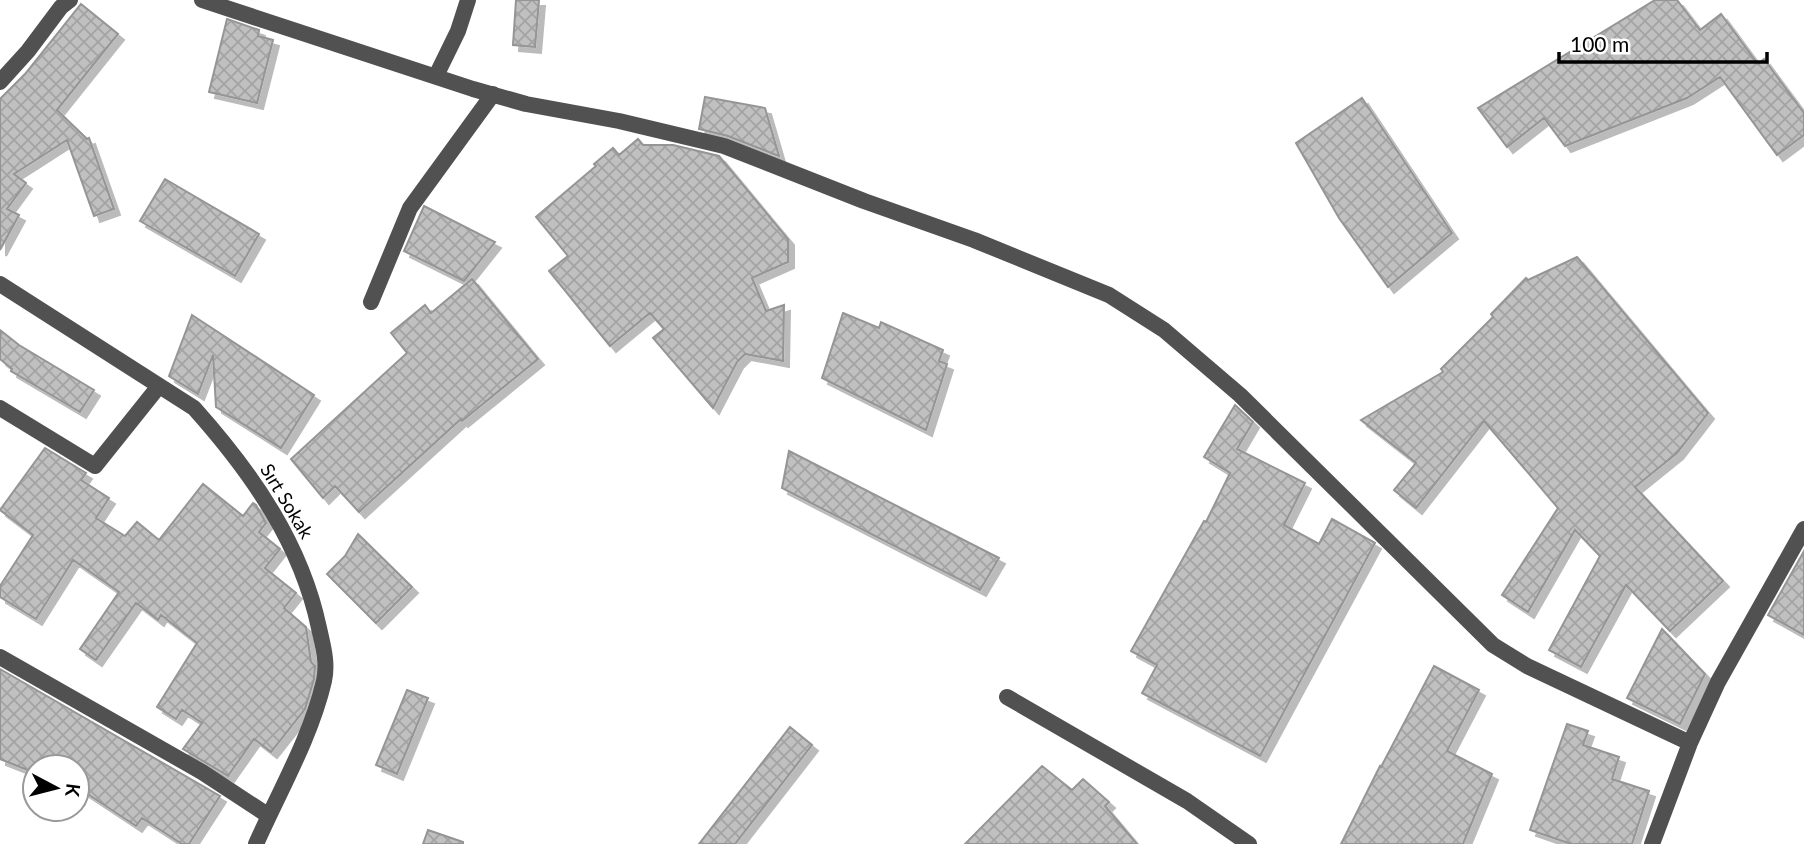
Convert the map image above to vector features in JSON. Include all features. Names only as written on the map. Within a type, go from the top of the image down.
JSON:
[{"type":"street","points":[[0,82],[28,51],[61,7],[70,0]]},
{"type":"street","points":[[202,0],[526,104],[619,121],[724,146],[974,240],[1109,295],[1164,330],[1240,394],[1493,645],[1527,666],[1690,743]]},
{"type":"street","points":[[436,76],[458,31],[468,0]]},
{"type":"street","points":[[371,302],[410,208],[493,94]]},
{"type":"street","name":"Sırt Sokak","points":[[0,284],[194,408],[266,499],[290,541],[314,602],[326,659],[324,679],[283,788],[256,844]]},
{"type":"street","points":[[0,408],[95,466],[159,386]]},
{"type":"street","points":[[1651,844],[1690,743],[1718,682],[1804,529]]},
{"type":"street","points":[[0,657],[202,772],[269,816]]},
{"type":"street","points":[[1007,697],[1187,802],[1249,844]]},
{"type":"building","points":[[516,0],[539,0],[535,47],[513,45]]},
{"type":"building","points":[[1655,0],[1677,0],[1700,30],[1721,14],[1758,64],[1764,59],[1804,113],[1804,135],[1777,155],[1720,77],[1687,98],[1565,146],[1544,118],[1507,147],[1478,108]]},
{"type":"building","points":[[81,4],[118,34],[57,110],[89,138],[114,209],[94,216],[67,140],[14,174],[26,183],[7,209],[19,215],[0,250],[0,99],[25,74]]},
{"type":"building","points":[[227,19],[259,30],[258,36],[273,40],[257,103],[209,92]]},
{"type":"building","points":[[705,97],[765,108],[779,156],[728,136],[699,129]]},
{"type":"building","points":[[1362,98],[1452,233],[1388,287],[1339,218],[1296,143]]},
{"type":"building","points":[[638,139],[643,145],[673,145],[719,156],[788,239],[788,262],[752,278],[766,311],[784,305],[783,361],[745,354],[737,362],[713,408],[653,338],[664,329],[650,313],[610,346],[549,271],[568,256],[536,217],[613,148],[619,155]]},
{"type":"building","points":[[165,179],[259,234],[235,276],[140,221]]},
{"type":"building","points":[[424,206],[495,242],[464,281],[404,251]]},
{"type":"building","points":[[1577,257],[1708,413],[1677,453],[1635,487],[1723,581],[1670,631],[1626,585],[1581,667],[1549,650],[1600,556],[1575,530],[1528,612],[1502,595],[1558,508],[1484,421],[1416,508],[1394,490],[1416,463],[1361,420],[1443,372],[1441,369],[1493,317],[1491,314],[1526,278],[1528,280]]},
{"type":"building","points":[[472,279],[538,359],[462,421],[461,419],[359,512],[335,486],[323,498],[291,459],[407,353],[391,333],[425,305],[431,313]]},
{"type":"building","points":[[843,313],[879,328],[881,322],[943,350],[939,361],[947,364],[926,430],[822,378]]},
{"type":"building","points":[[192,315],[314,395],[281,448],[216,407],[213,355],[198,394],[169,376]]},
{"type":"building","points":[[0,330],[19,345],[94,390],[80,412],[11,371],[0,359]]},
{"type":"building","points":[[1235,405],[1253,422],[1237,449],[1305,483],[1284,525],[1319,544],[1332,519],[1375,543],[1260,756],[1142,693],[1157,665],[1131,651],[1204,521],[1206,522],[1230,473],[1204,457]]},
{"type":"building","points":[[45,448],[86,473],[81,480],[109,498],[96,518],[125,536],[137,522],[159,540],[203,484],[243,516],[253,503],[256,505],[266,523],[259,532],[280,549],[265,568],[296,593],[284,608],[306,627],[311,662],[315,666],[305,709],[271,752],[254,739],[228,776],[183,749],[202,723],[182,710],[176,719],[157,707],[197,643],[161,615],[158,620],[136,603],[96,660],[80,649],[119,592],[73,560],[36,619],[0,597],[0,586],[33,535],[0,510]]},
{"type":"building","points":[[789,451],[999,558],[980,590],[782,488]]},
{"type":"building","points":[[358,534],[412,587],[376,623],[327,574],[345,556]]},
{"type":"building","points":[[1804,551],[1804,635],[1768,615]]},
{"type":"building","points":[[1662,629],[1705,674],[1680,724],[1627,698]]},
{"type":"building","points":[[1434,666],[1479,690],[1447,751],[1492,774],[1463,844],[1341,844],[1380,766]]},
{"type":"building","points":[[0,669],[220,796],[189,844],[182,844],[142,818],[136,826],[91,796],[91,753],[21,753],[21,767],[0,759]]},
{"type":"building","points":[[407,690],[428,698],[397,774],[376,765]]},
{"type":"building","points":[[1567,724],[1588,731],[1583,745],[1619,757],[1612,779],[1649,791],[1632,844],[1571,844],[1530,830]]},
{"type":"building","points":[[790,727],[812,745],[735,844],[699,844]]},
{"type":"building","points":[[1042,766],[1072,790],[1083,779],[1109,802],[1105,806],[1137,844],[965,844]]},
{"type":"building","points":[[428,830],[463,842],[463,844],[423,844]]}]
